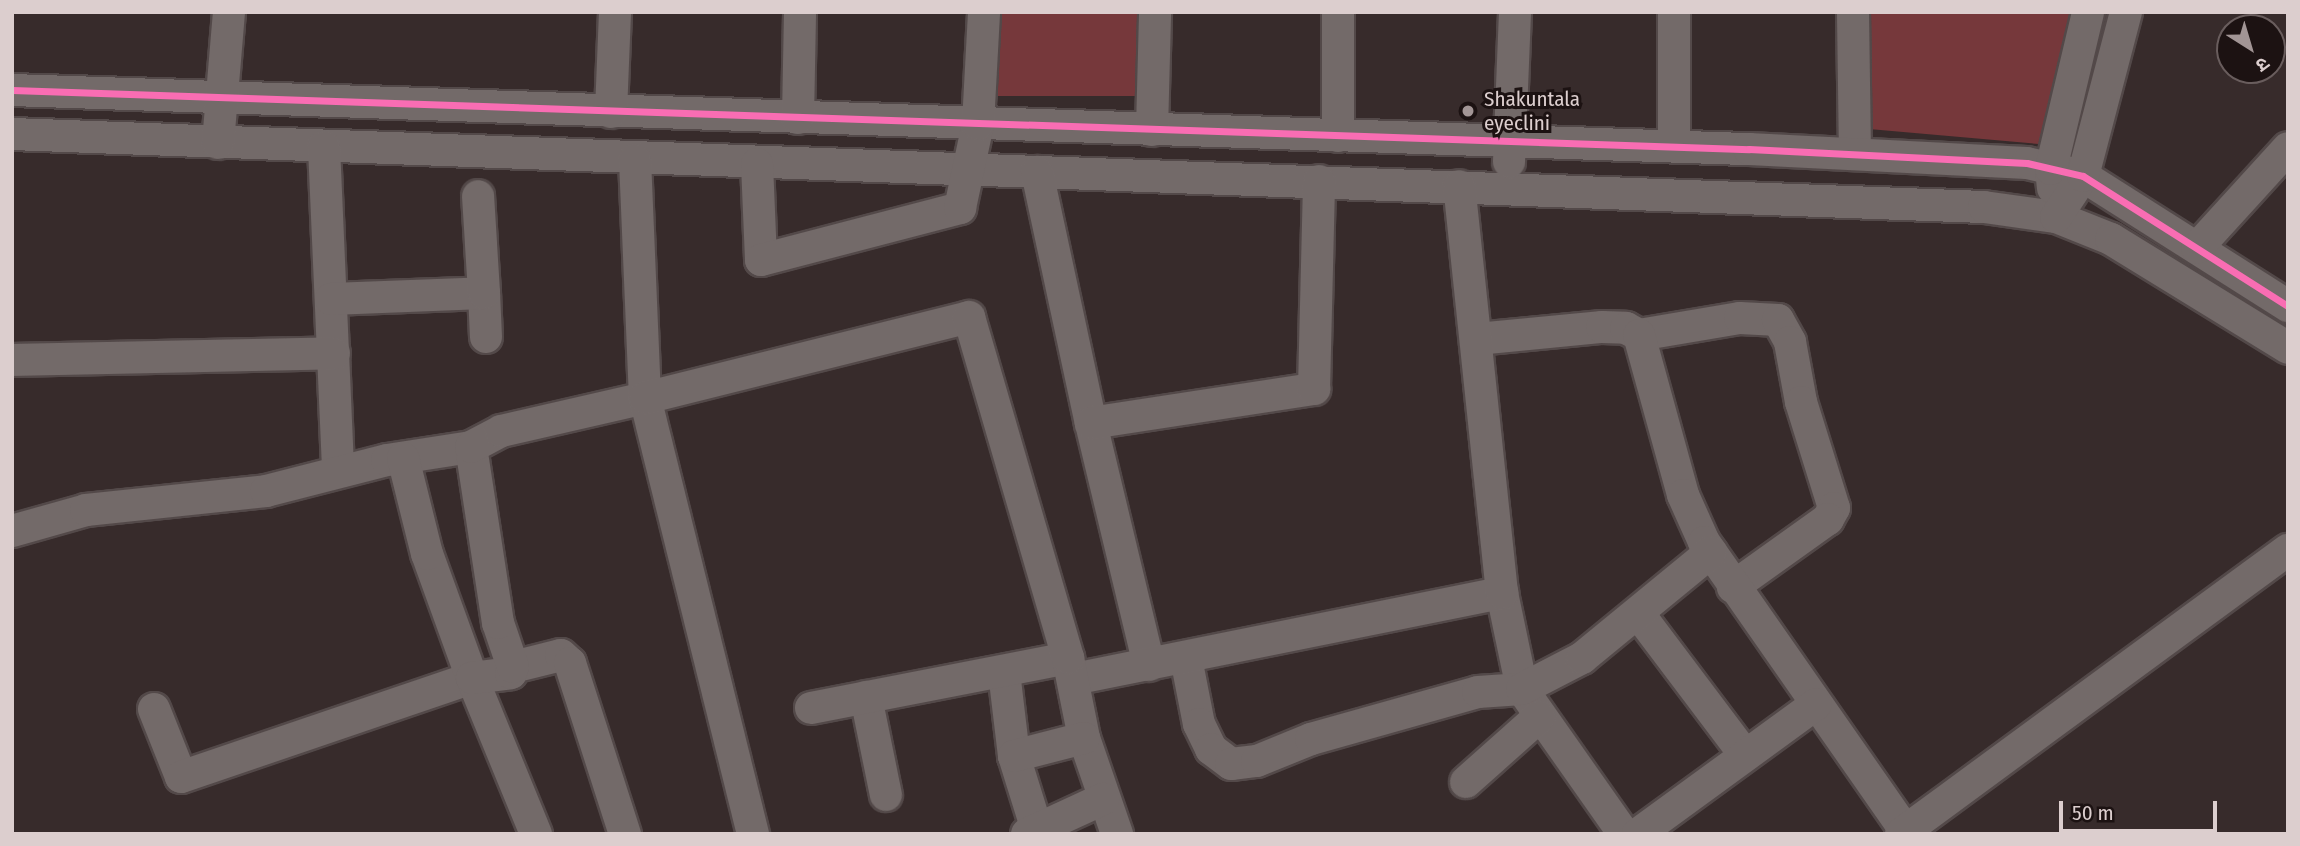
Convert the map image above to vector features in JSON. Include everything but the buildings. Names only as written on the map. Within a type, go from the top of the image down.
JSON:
[{"type":"street","points":[[218,143],[229,12]]},
{"type":"street","points":[[798,118],[800,12]]},
{"type":"street","points":[[757,164],[761,260],[960,208],[978,124],[984,12]]},
{"type":"street","points":[[1152,130],[1155,12]]},
{"type":"street","points":[[1338,12],[1338,136]]},
{"type":"street","points":[[1508,188],[1515,12]]},
{"type":"street","points":[[1674,12],[1674,146]]},
{"type":"street","points":[[1853,12],[1856,154]]},
{"type":"street","points":[[2056,217],[2051,169],[2088,12]]},
{"type":"street","points":[[2056,217],[2083,176],[2126,12]]},
{"type":"street","points":[[606,14],[611,113]]},
{"type":"street","points":[[12,90],[611,113],[1674,146],[2027,163],[2083,176],[2288,306]]},
{"type":"street","points":[[12,134],[635,160],[1319,181],[1984,207],[2056,217],[2111,239],[2288,348]]},
{"type":"street","points":[[324,148],[338,470]]},
{"type":"street","points":[[2197,248],[2288,148]]},
{"type":"street","points":[[635,160],[645,398],[753,834]]},
{"type":"street","points":[[1037,172],[1091,423],[1149,664]]},
{"type":"street","points":[[1091,423],[1314,389],[1319,181]]},
{"type":"street","points":[[1459,186],[1502,593],[1522,689],[1623,834]]},
{"type":"street","points":[[478,196],[486,337]]},
{"type":"street","points":[[331,299],[484,293]]},
{"type":"street","points":[[12,531],[86,510],[266,491],[338,470],[471,447],[501,431],[969,317],[1071,669],[1084,738],[1117,834]]},
{"type":"street","points":[[1477,339],[1602,327],[1626,328],[1639,335],[1740,318],[1778,320],[1790,342],[1801,402],[1834,508],[1828,519],[1733,587]]},
{"type":"street","points":[[1639,335],[1683,495],[1711,552],[1903,832],[2288,551]]},
{"type":"street","points":[[12,360],[334,353]]},
{"type":"street","points":[[154,709],[181,776],[471,678],[511,673],[513,667],[498,623],[471,447]]},
{"type":"street","points":[[403,457],[428,554],[471,678],[536,834]]},
{"type":"street","points":[[1186,658],[1199,724],[1211,749],[1231,764],[1257,761],[1311,739],[1478,692],[1522,689],[1582,658],[1711,552]]},
{"type":"street","points":[[811,708],[1004,672],[1149,664],[1186,658],[1502,593]]},
{"type":"street","points":[[1638,613],[1745,755]]},
{"type":"street","points":[[513,667],[561,655],[570,663],[625,834]]},
{"type":"street","points":[[1004,672],[1014,756],[1032,832],[1103,799]]},
{"type":"street","points":[[866,697],[886,795]]},
{"type":"street","points":[[1638,834],[1816,704]]},
{"type":"street","points":[[1466,782],[1539,717]]},
{"type":"street","points":[[1014,756],[1084,738]]},
{"type":"shaded area","points":[[996,12],[1137,12],[1137,96],[996,96]]},
{"type":"shaded area","points":[[1866,12],[2070,12],[2039,144],[1869,129]]},
{"type":"cycle path","points":[[12,90],[1749,149],[2027,163],[2083,176],[2288,306]]},
{"type":"place","name":"Shakuntala eyeclini","points":[[1468,111]]}]
